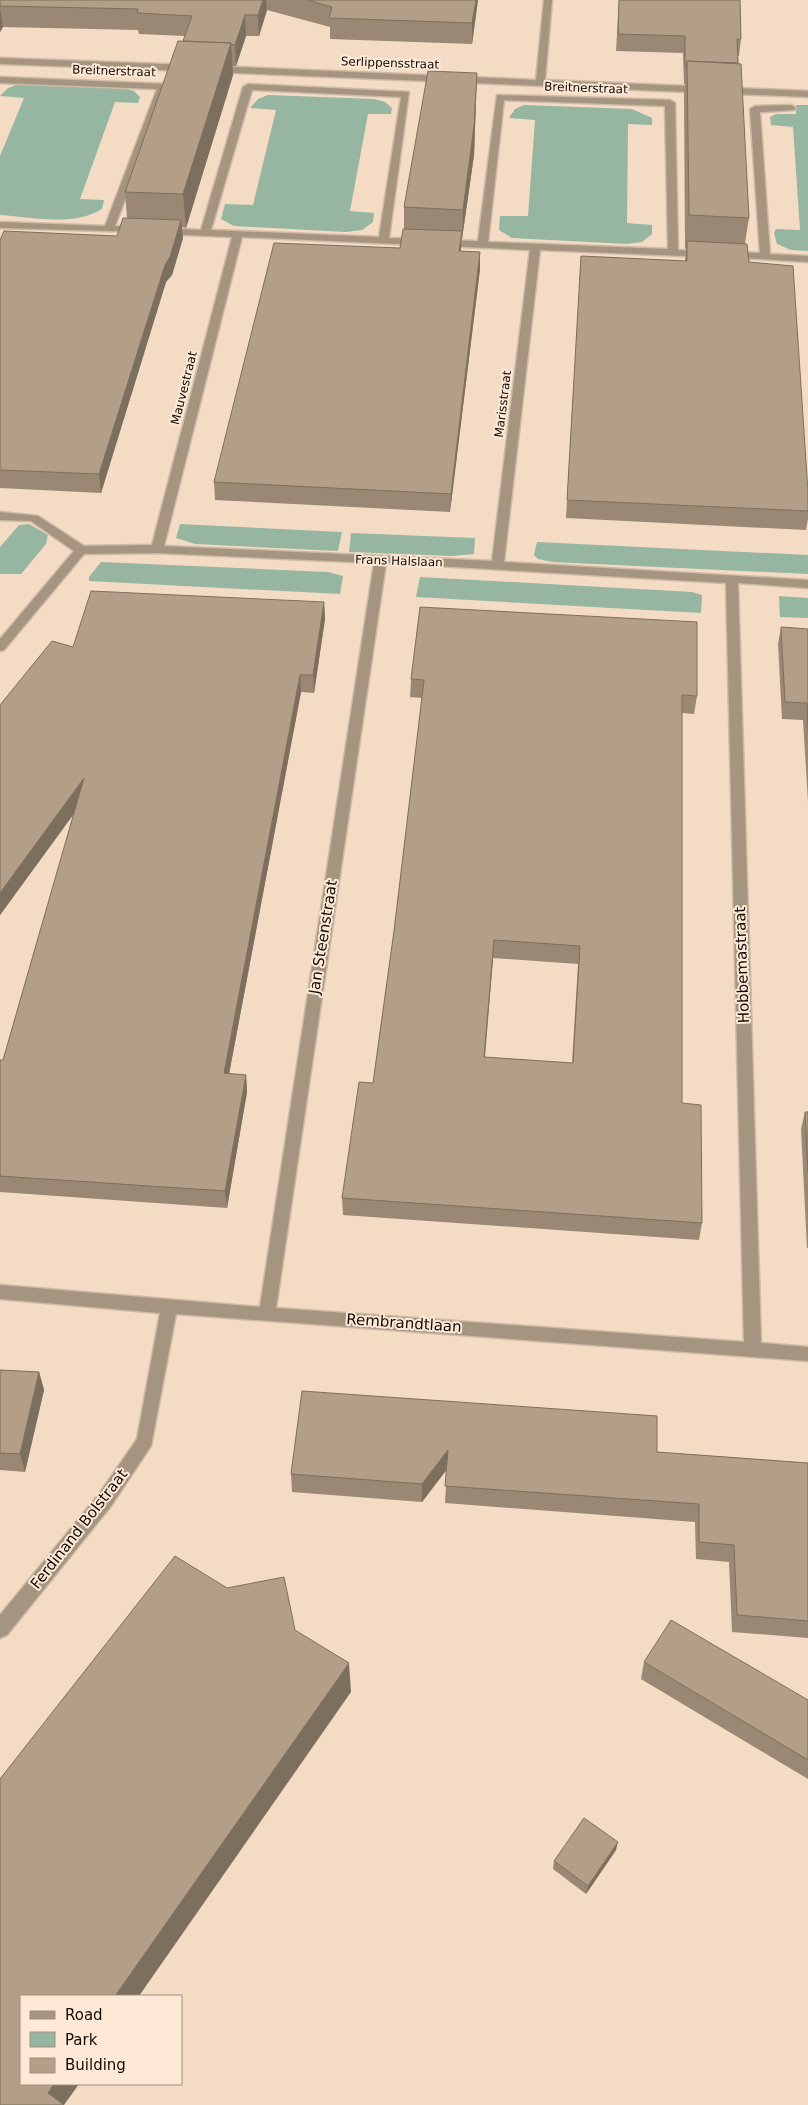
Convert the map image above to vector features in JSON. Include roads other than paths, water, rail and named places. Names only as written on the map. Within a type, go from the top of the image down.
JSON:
[{"type":"street","points":[[540,82],[548,0]]},
{"type":"street","name":"Serlippensstraat","points":[[0,61],[808,94]]},
{"type":"street","name":"Breitnerstraat","points":[[0,80],[163,86],[109,229]]},
{"type":"street","points":[[204,233],[248,87],[406,94],[383,241]]},
{"type":"street","name":"Breitnerstraat","points":[[483,245],[500,97],[670,104],[673,253]]},
{"type":"street","points":[[765,257],[755,109],[791,108]]},
{"type":"street","points":[[0,225],[808,259]]},
{"type":"street","name":"Mauvestraat","points":[[157,549],[238,234]]},
{"type":"street","name":"Marisstraat","points":[[498,565],[535,247]]},
{"type":"street","points":[[0,516],[34,518],[81,550],[0,647]]},
{"type":"street","name":"Frans Halslaan","points":[[81,550],[157,549],[380,561],[498,565],[808,584]]},
{"type":"street","name":"Jan Steenstraat","points":[[267,1313],[380,561]]},
{"type":"street","name":"Hobbemastraat","points":[[732,580],[753,1350]]},
{"type":"street","name":"Rembrandtlaan","points":[[0,1292],[169,1307],[808,1354]]},
{"type":"street","name":"Ferdinand Bolstraat","points":[[0,1629],[105,1500],[145,1441],[169,1307]]}]
